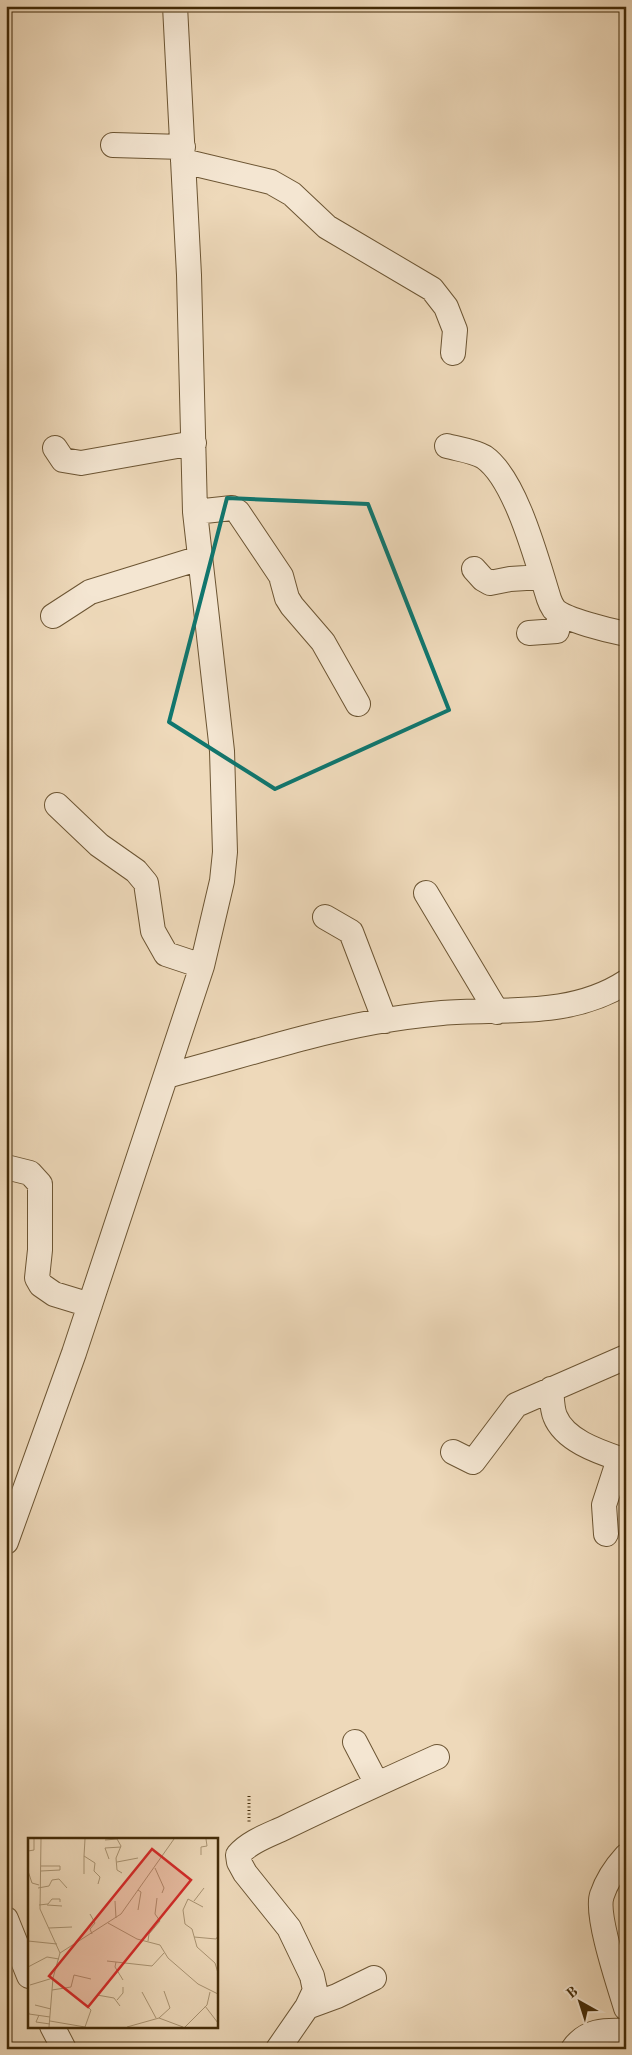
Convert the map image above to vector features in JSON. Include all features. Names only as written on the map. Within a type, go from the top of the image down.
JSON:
[{"type":"street","points":[[6,1542],[90,1305],[202,966],[222,881],[224,816],[222,751],[196,512],[176,6]]},
{"type":"street","points":[[113,145],[183,154],[271,182],[292,194],[327,227],[432,289],[446,307],[456,330],[453,353]]},
{"type":"street","points":[[54,448],[64,460],[81,463],[194,443]]},
{"type":"street","points":[[447,446],[482,456],[500,471],[527,530],[554,609],[560,614],[626,634]]},
{"type":"street","points":[[196,512],[232,508],[238,512],[281,576],[287,598],[323,642],[358,704]]},
{"type":"street","points":[[53,616],[90,592],[200,558]]},
{"type":"street","points":[[474,568],[490,584],[510,579],[542,577]]},
{"type":"street","points":[[529,633],[557,631],[560,614]]},
{"type":"street","points":[[56,805],[99,845],[136,871],[141,877],[147,890],[153,931],[166,954],[202,966]]},
{"type":"street","points":[[426,893],[497,1012]]},
{"type":"street","points":[[325,917],[351,932],[385,1020]]},
{"type":"street","points":[[166,1076],[317,1034],[385,1020],[442,1013],[497,1012],[574,1004],[612,991],[626,982]]},
{"type":"street","points":[[6,1167],[30,1174],[40,1184],[40,1250],[37,1278],[41,1285],[54,1294],[90,1305]]},
{"type":"street","points":[[453,1452],[473,1462],[516,1406],[626,1357]]},
{"type":"street","points":[[551,1389],[555,1417],[566,1431],[579,1442],[622,1460],[604,1505],[606,1534]]},
{"type":"street","points":[[355,1742],[377,1784]]},
{"type":"street","points":[[278,2049],[307,2007],[315,1990],[312,1976],[289,1928],[244,1873],[238,1855],[243,1849],[258,1841],[437,1757]]},
{"type":"street","points":[[626,1856],[610,1876],[601,1896],[600,1911],[612,1963],[626,2008]]},
{"type":"street","points":[[6,1919],[28,1974]]},
{"type":"street","points":[[307,2007],[337,1996],[374,1978]]},
{"type":"street","points":[[573,2049],[588,2035],[603,2030],[626,2031]]},
{"type":"highlighted area","points":[[227,498],[368,504],[449,710],[275,789],[169,722]]}]
